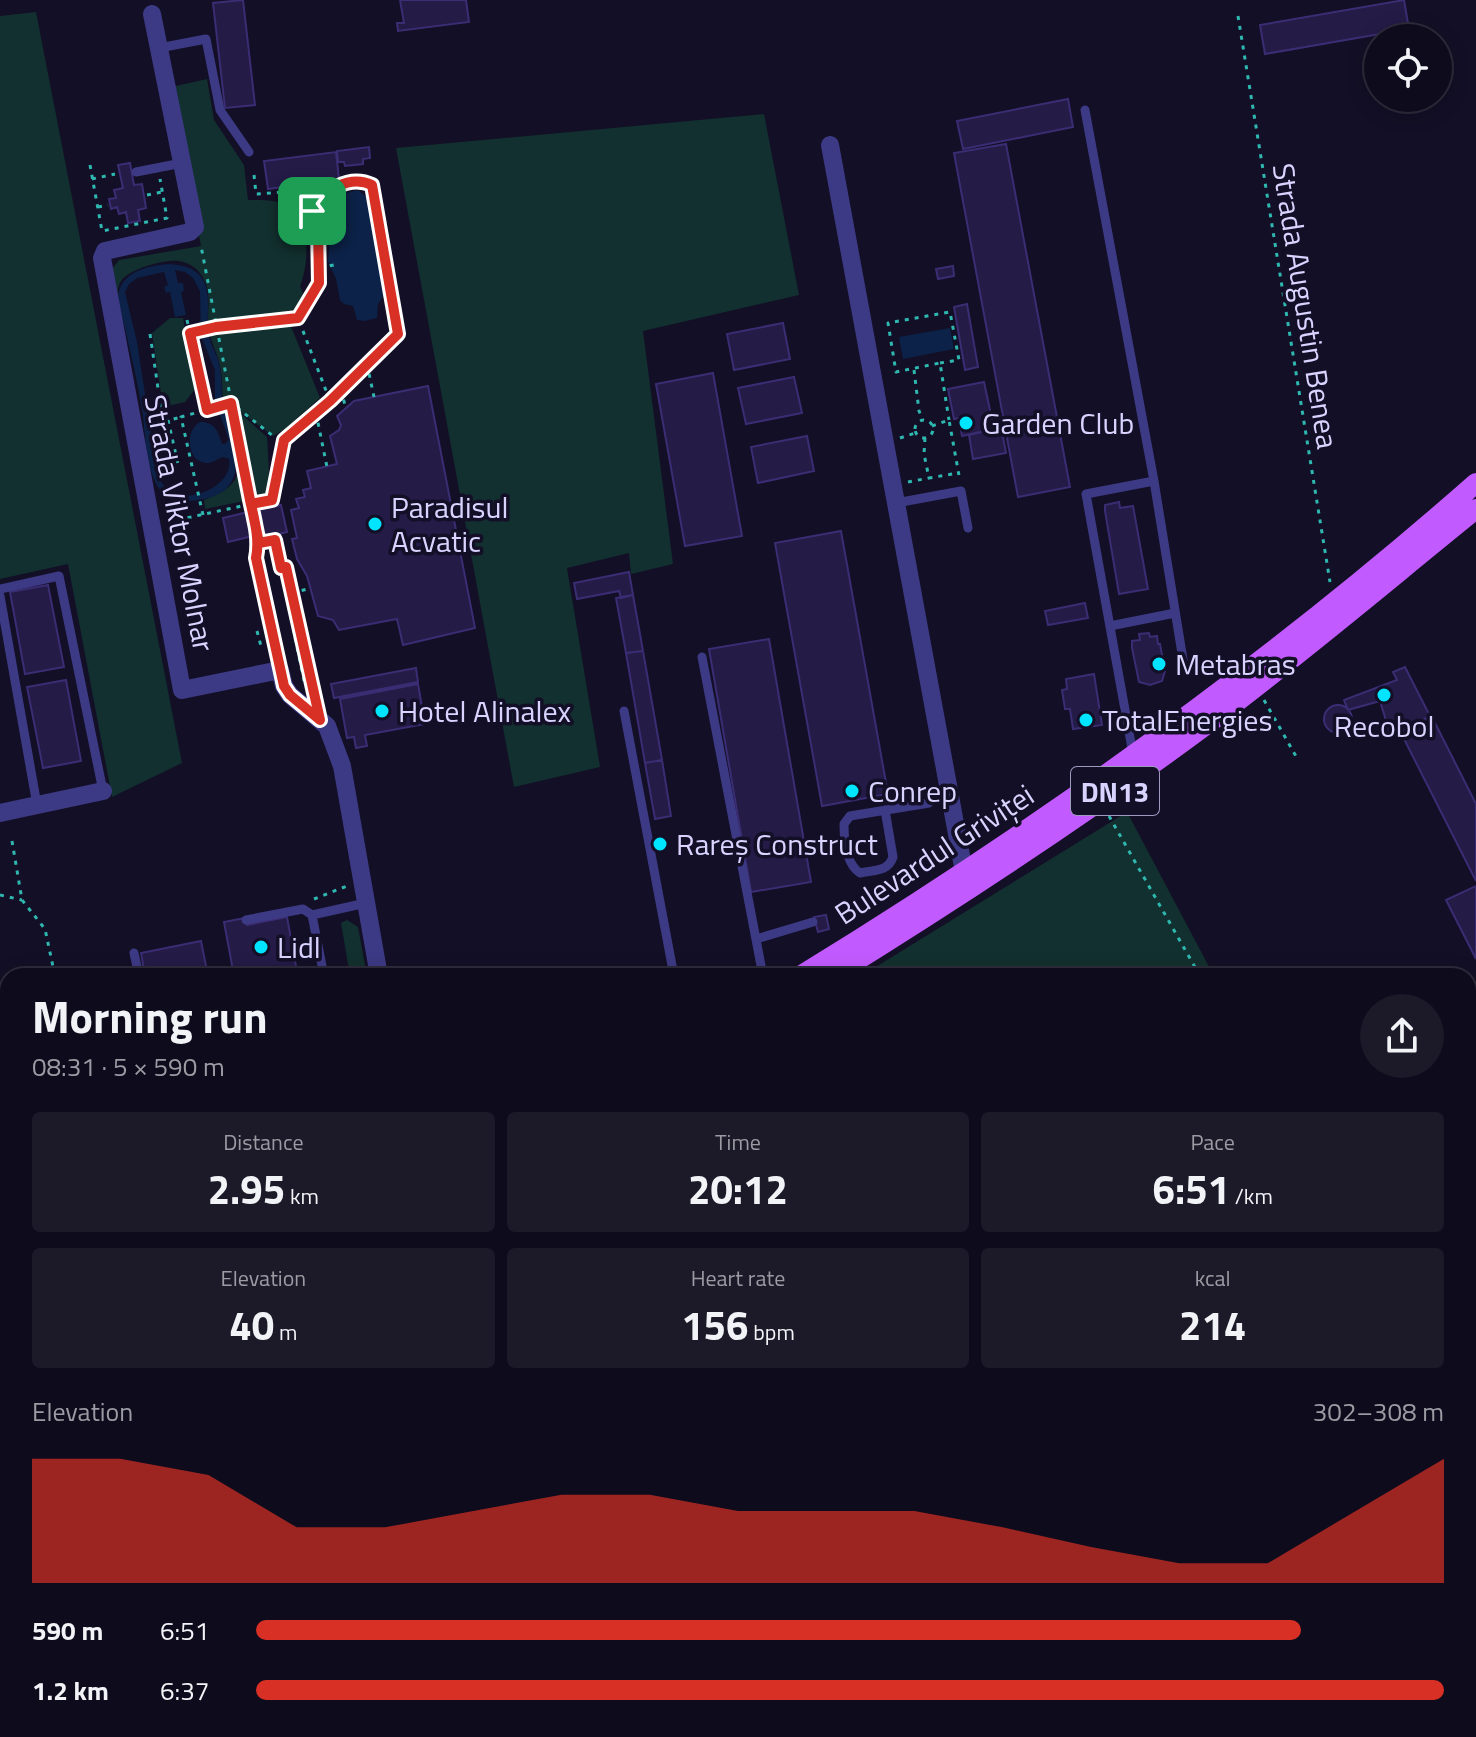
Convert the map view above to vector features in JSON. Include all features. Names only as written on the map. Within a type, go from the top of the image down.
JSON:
[{"type":"main road","name":"Bulevardul Griviței","points":[[813,968],[964,872],[1189,717],[1476,483]]},
{"type":"main road","name":"Bulevardul Griviței","points":[[845,968],[1100,802],[1257,686],[1476,509]]},
{"type":"street","name":"Strada Viktor Molnar","points":[[152,14],[195,227],[102,253],[182,690],[280,670]]},
{"type":"street","points":[[830,145],[964,872]]},
{"type":"street","points":[[280,670],[290,695],[327,726],[342,766],[378,968]]},
{"type":"street","points":[[0,813],[103,791]]},
{"type":"lane","points":[[159,48],[206,39],[220,110],[249,152]]},
{"type":"lane","points":[[1085,110],[1154,481],[1185,672]]},
{"type":"lane","points":[[136,172],[182,163]]},
{"type":"lane","points":[[1134,757],[1086,494],[1154,481]]},
{"type":"lane","points":[[896,503],[961,491],[968,528]]},
{"type":"lane","points":[[256,558],[280,670]]},
{"type":"lane","points":[[0,589],[59,576],[103,791]]},
{"type":"lane","points":[[0,596],[34,806]]},
{"type":"lane","points":[[1110,626],[1175,613]]},
{"type":"lane","points":[[702,657],[761,968]]},
{"type":"lane","points":[[624,711],[672,968]]},
{"type":"lane","points":[[28,787],[34,806]]},
{"type":"lane","points":[[885,810],[893,857],[891,863],[886,868],[860,873],[851,866],[844,824],[850,816],[885,810],[929,803]]},
{"type":"lane","points":[[312,915],[366,903]]},
{"type":"lane","points":[[246,920],[303,909],[312,915],[322,968]]},
{"type":"lane","points":[[756,939],[813,922]]},
{"type":"lane","points":[[134,953],[137,968]]},
{"type":"path","name":"Strada Augustin Benea","points":[[1238,16],[1334,601]]},
{"type":"path","points":[[90,165],[102,231],[167,218],[158,168]]},
{"type":"path","points":[[92,179],[115,174]]},
{"type":"path","points":[[254,175],[256,194],[283,192],[298,196],[312,211],[318,226],[319,283],[298,318]]},
{"type":"path","points":[[273,506],[284,440],[330,401],[398,334],[372,185],[360,181],[338,187],[323,194],[312,211]]},
{"type":"path","points":[[147,195],[162,192]]},
{"type":"path","points":[[98,207],[108,205]]},
{"type":"path","points":[[201,246],[259,543],[256,558]]},
{"type":"path","points":[[320,268],[336,264]]},
{"type":"path","points":[[950,312],[959,360],[940,363],[896,372],[888,323],[950,312]]},
{"type":"path","points":[[193,332],[298,318]]},
{"type":"path","points":[[298,318],[330,401]]},
{"type":"path","points":[[187,320],[193,332],[207,410]]},
{"type":"path","points":[[150,334],[163,422],[230,404],[273,436],[284,440]]},
{"type":"path","points":[[940,363],[961,491]]},
{"type":"path","points":[[367,364],[374,397]]},
{"type":"path","points":[[913,368],[919,411],[923,420],[932,426]]},
{"type":"path","points":[[341,390],[346,409]]},
{"type":"path","points":[[316,413],[327,467]]},
{"type":"path","points":[[181,417],[203,515]]},
{"type":"path","points":[[168,420],[178,464]]},
{"type":"path","points":[[915,433],[915,426],[923,420]]},
{"type":"path","points":[[932,426],[949,420]]},
{"type":"path","points":[[925,438],[931,434],[932,426]]},
{"type":"path","points":[[898,439],[915,433],[925,438]]},
{"type":"path","points":[[925,438],[924,454],[929,478]]},
{"type":"path","points":[[906,479],[907,483],[958,473]]},
{"type":"path","points":[[168,522],[272,500]]},
{"type":"path","points":[[259,543],[278,537],[305,686],[312,685]]},
{"type":"path","points":[[259,573],[284,568]]},
{"type":"path","points":[[284,568],[293,595],[320,720]]},
{"type":"path","points":[[265,603],[311,588]]},
{"type":"path","points":[[1257,686],[1297,758]]},
{"type":"path","points":[[1100,802],[1195,968]]},
{"type":"path","points":[[12,841],[22,900],[45,929],[53,968]]},
{"type":"path","points":[[0,895],[22,900]]},
{"type":"green space","points":[[36,12],[182,763],[112,797],[68,564],[0,579],[0,16]]},
{"type":"green space","points":[[207,79],[214,120],[244,165],[248,200],[276,202],[290,208],[302,225],[306,246],[300,286],[305,298],[298,312],[216,325],[288,319],[320,398],[273,436],[231,405],[267,437],[270,490],[250,503],[249,500],[205,509],[204,500],[224,491],[235,480],[239,456],[209,330],[205,282],[189,264],[177,261],[159,263],[140,268],[125,277],[119,286],[117,300],[109,273],[119,260],[201,246],[171,87]]},
{"type":"green space","points":[[764,114],[799,295],[643,331],[673,564],[631,574],[629,553],[567,568],[600,767],[514,787],[396,148]]},
{"type":"green space","points":[[170,318],[183,318],[195,389],[185,402],[163,407],[152,333]]},
{"type":"green space","points":[[1127,812],[1210,968],[874,968]]},
{"type":"green space","points":[[347,920],[358,927],[366,968],[349,968],[341,923]]},
{"type":"water","points":[[358,190],[371,201],[385,284],[377,318],[364,321],[357,320],[353,306],[340,300],[328,261],[330,236],[326,204],[334,196]]},
{"type":"water","points":[[168,264],[193,270],[206,288],[209,336],[218,360],[223,401],[236,453],[232,480],[224,491],[210,498],[176,500],[158,487],[148,460],[139,391],[120,310],[119,291],[125,280],[142,269]],"holes":[[[175,270],[193,278],[200,291],[201,336],[215,370],[215,400],[229,440],[222,444],[217,431],[209,424],[200,422],[195,426],[190,438],[195,457],[208,463],[224,457],[229,459],[229,468],[219,483],[190,495],[169,491],[157,472],[137,342],[125,292],[137,278],[164,272],[168,285],[164,287],[166,293],[170,292],[175,317],[186,315],[181,293],[183,283],[178,283]]]},
{"type":"water","points":[[950,328],[954,349],[903,359],[899,337]]},
{"type":"building","points":[[243,0],[255,105],[225,108],[213,3]]},
{"type":"building","points":[[400,0],[466,0],[469,22],[398,31],[397,23],[404,23]]},
{"type":"building","points":[[1404,0],[1408,24],[1364,24],[1364,37],[1265,54],[1260,25]]},
{"type":"building","points":[[1068,99],[1073,127],[963,149],[957,121]]},
{"type":"building","points":[[1006,144],[1070,487],[1018,497],[954,153]]},
{"type":"building","points":[[369,147],[370,158],[363,159],[363,164],[345,166],[344,162],[338,162],[337,151]]},
{"type":"building","points":[[336,152],[339,179],[268,189],[264,161]]},
{"type":"building","points":[[130,163],[134,185],[142,184],[146,208],[138,210],[140,221],[128,223],[126,212],[119,214],[117,207],[111,209],[109,199],[116,198],[114,190],[123,188],[118,165]]},
{"type":"building","points":[[953,266],[954,276],[938,279],[936,269]]},
{"type":"building","points":[[967,304],[978,367],[965,370],[954,307]]},
{"type":"building","points":[[783,323],[790,359],[734,370],[727,334]]},
{"type":"building","points":[[713,373],[742,536],[685,546],[656,384]]},
{"type":"building","points":[[794,377],[802,413],[746,424],[738,388]]},
{"type":"building","points":[[984,382],[994,429],[962,436],[959,418],[954,419],[948,389]]},
{"type":"building","name":"Paradisul Acvatic","points":[[428,386],[475,628],[403,645],[397,619],[339,630],[333,620],[318,616],[307,576],[297,559],[292,539],[297,538],[291,510],[299,508],[296,499],[305,497],[303,490],[311,488],[307,471],[337,464],[330,436],[341,425],[337,416],[354,401]]},
{"type":"building","points":[[1000,421],[1006,453],[973,459],[969,435],[994,429],[991,422]]},
{"type":"building","points":[[807,436],[814,471],[758,483],[751,447]]},
{"type":"building","points":[[1119,502],[1120,508],[1133,506],[1148,589],[1119,594],[1105,505]]},
{"type":"building","points":[[281,505],[287,532],[263,538],[257,510]]},
{"type":"building","points":[[248,512],[253,536],[228,542],[223,518]]},
{"type":"building","points":[[841,531],[888,794],[822,806],[775,543]]},
{"type":"building","points":[[629,572],[633,595],[621,598],[619,591],[577,599],[574,583]]},
{"type":"building","points":[[48,585],[64,667],[25,674],[10,592]]},
{"type":"building","points":[[633,595],[643,651],[626,653],[616,598]]},
{"type":"building","points":[[1085,603],[1088,618],[1048,625],[1045,611]]},
{"type":"building","points":[[1149,633],[1150,637],[1157,636],[1165,671],[1162,681],[1150,685],[1139,682],[1132,648],[1132,641],[1140,640],[1139,634]]},
{"type":"building","points":[[769,639],[811,882],[751,892],[709,649]]},
{"type":"building","points":[[643,651],[662,760],[645,763],[626,653]]},
{"type":"building","points":[[1405,667],[1430,716],[1388,739],[1382,726],[1387,724],[1380,701],[1348,710],[1344,700],[1397,680],[1393,672]]},
{"type":"building","points":[[416,668],[418,682],[334,698],[331,684]]},
{"type":"building","points":[[1094,674],[1102,725],[1073,729],[1070,709],[1065,709],[1062,690],[1067,689],[1066,679]]},
{"type":"building","points":[[66,680],[81,761],[43,768],[27,687]]},
{"type":"building","name":"Hotel Alinalex","points":[[418,684],[425,724],[365,735],[367,746],[356,748],[354,737],[347,738],[340,699]]},
{"type":"building","points":[[1338,705],[1348,709],[1352,719],[1348,729],[1338,733],[1328,729],[1324,719],[1328,709]]},
{"type":"building","points":[[1432,717],[1476,804],[1476,881],[1401,733]]},
{"type":"building","points":[[662,760],[671,816],[655,819],[645,763]]},
{"type":"building","points":[[1476,886],[1476,959],[1446,900]]},
{"type":"building","points":[[826,915],[829,929],[818,932],[814,917]]},
{"type":"building","name":"Lidl","points":[[287,917],[296,968],[233,968],[224,922],[245,918],[247,925]]},
{"type":"building","points":[[201,941],[206,968],[144,968],[141,953]]},
{"type":"place","name":"Garden Club","points":[[966,423]]},
{"type":"place","name":"Paradisul Acvatic","points":[[375,524]]},
{"type":"place","name":"Metabras","points":[[1159,664]]},
{"type":"place","name":"Recobol","points":[[1384,695]]},
{"type":"place","name":"Hotel Alinalex","points":[[382,711]]},
{"type":"place","name":"TotalEnergies","points":[[1086,720]]},
{"type":"place","name":"Conrep","points":[[852,791]]},
{"type":"place","name":"Rareș Construct","points":[[660,844]]},
{"type":"place","name":"Lidl","points":[[261,947]]},
{"type":"route","points":[[312,211],[318,226],[319,283],[298,318],[190,333],[207,410],[231,403],[252,511],[259,543],[256,558],[284,686],[290,695],[320,720],[286,567],[281,568],[275,540],[259,543],[251,504],[272,500],[284,440],[330,401],[398,334],[372,185],[360,181],[338,187],[323,194],[312,211]]}]
